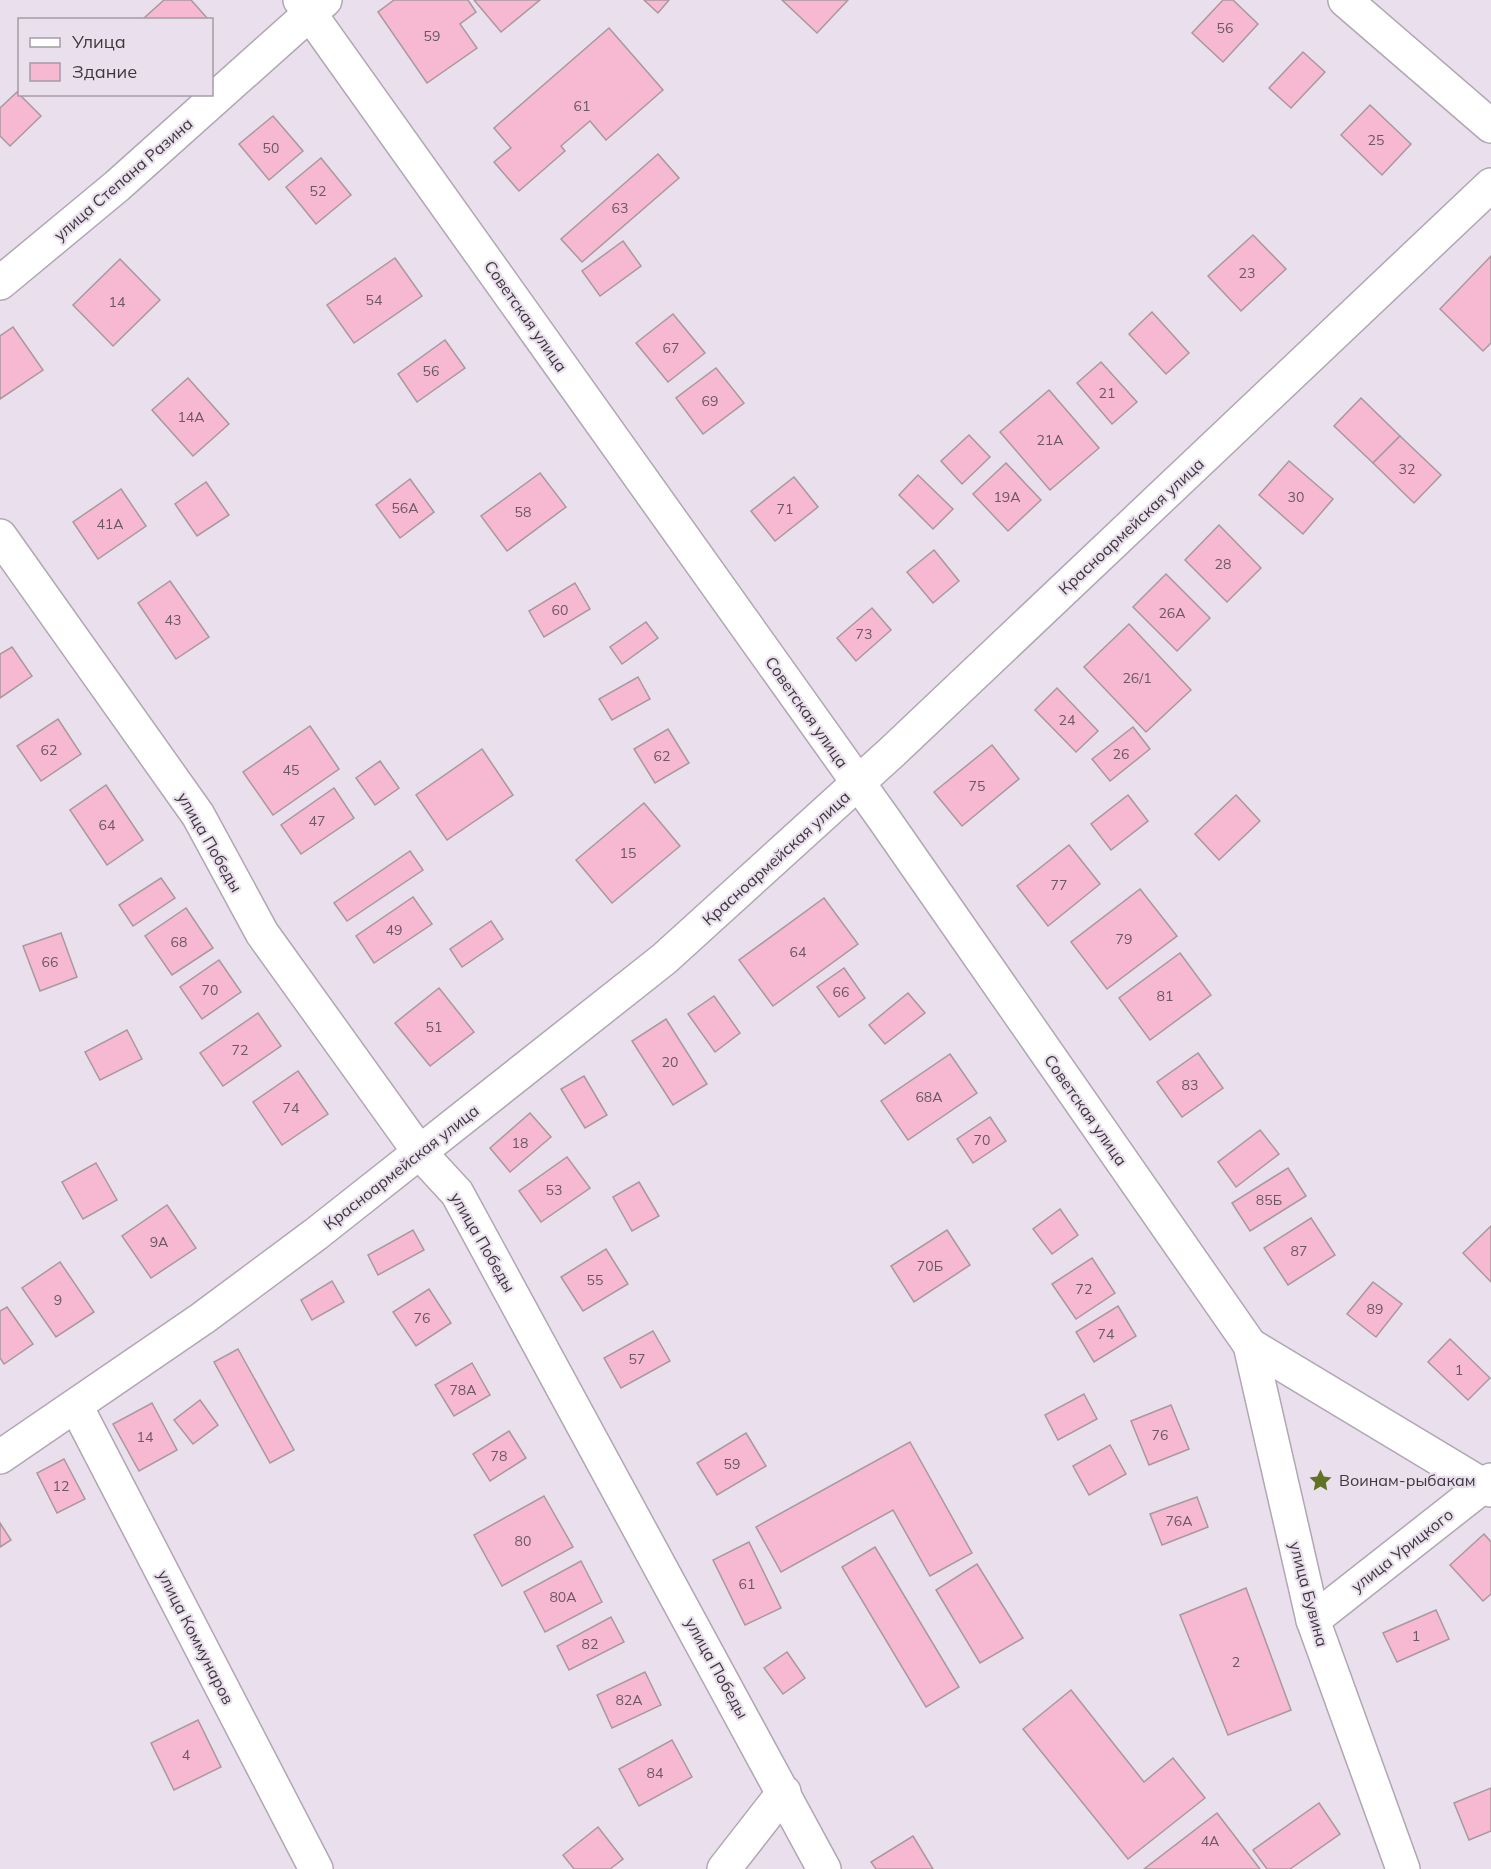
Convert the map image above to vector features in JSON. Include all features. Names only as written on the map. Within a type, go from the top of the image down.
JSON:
[{"type":"street","points":[[1345,0],[1491,126]]},
{"type":"street","name":"улица Степана Разина","points":[[0,283],[117,186],[312,4]]},
{"type":"street","name":"Советская улица","points":[[312,4],[1250,1345],[1489,1485]]},
{"type":"street","name":"Красноармейская улица","points":[[0,1457],[203,1318],[316,1234],[664,959],[858,783],[1491,185]]},
{"type":"street","name":"улица Победы","points":[[0,536],[198,815],[262,933],[420,1153],[457,1193],[824,1869]]},
{"type":"street","name":"улица Бувина","points":[[1250,1345],[1313,1620],[1403,1869]]},
{"type":"street","name":"улица Коммунаров","points":[[76,1406],[316,1869]]},
{"type":"street","name":"улица Урицкого","points":[[1313,1620],[1489,1485]]},
{"type":"street","points":[[724,1869],[784,1792]]},
{"type":"building","points":[[164,0],[191,0],[207,18],[144,18]]},
{"type":"building","points":[[394,0],[468,0],[476,12],[460,24],[477,48],[427,83],[378,12]]},
{"type":"building","points":[[474,0],[540,0],[501,32]]},
{"type":"building","points":[[644,0],[669,0],[658,13]]},
{"type":"building","points":[[782,0],[848,0],[817,33]]},
{"type":"building","points":[[1223,0],[1233,0],[1258,24],[1223,62],[1192,33]]},
{"type":"building","points":[[609,28],[663,90],[606,140],[590,121],[561,146],[565,151],[519,191],[494,162],[511,148],[494,128]]},
{"type":"building","points":[[1303,52],[1325,72],[1291,108],[1269,88]]},
{"type":"building","points":[[17,92],[18,96],[21,96],[41,116],[10,146],[0,136],[0,108]]},
{"type":"building","points":[[1370,105],[1411,144],[1382,175],[1341,135]]},
{"type":"building","points":[[273,116],[303,151],[269,180],[239,144]]},
{"type":"building","points":[[658,154],[679,178],[582,262],[561,239]]},
{"type":"building","points":[[321,158],[351,195],[316,224],[286,187]]},
{"type":"building","points":[[1253,235],[1286,269],[1241,311],[1208,276]]},
{"type":"building","points":[[623,241],[641,266],[600,296],[582,271]]},
{"type":"building","points":[[1491,256],[1491,343],[1483,351],[1440,309]]},
{"type":"building","points":[[395,258],[422,296],[354,343],[327,305]]},
{"type":"building","points":[[120,259],[160,300],[113,346],[73,305]]},
{"type":"building","points":[[1152,312],[1189,353],[1166,374],[1129,334]]},
{"type":"building","points":[[673,314],[705,353],[668,382],[636,343]]},
{"type":"building","points":[[13,327],[43,370],[0,399],[0,336]]},
{"type":"building","points":[[445,340],[465,368],[417,402],[398,374]]},
{"type":"building","points":[[1101,362],[1137,402],[1112,424],[1077,383]]},
{"type":"building","points":[[716,368],[744,403],[703,434],[676,398]]},
{"type":"building","points":[[188,378],[229,424],[193,456],[152,410]]},
{"type":"building","points":[[1049,390],[1099,448],[1050,490],[1000,432]]},
{"type":"building","points":[[1361,398],[1400,436],[1373,463],[1334,426]]},
{"type":"building","points":[[969,435],[990,457],[962,484],[941,461]]},
{"type":"building","points":[[1400,436],[1441,475],[1414,503],[1373,463]]},
{"type":"building","points":[[1289,461],[1333,499],[1303,534],[1259,495]]},
{"type":"building","points":[[1006,463],[1041,500],[1008,531],[973,494]]},
{"type":"building","points":[[540,473],[566,507],[507,551],[481,516]]},
{"type":"building","points":[[918,475],[953,509],[933,529],[899,495]]},
{"type":"building","points":[[794,477],[818,507],[775,541],[751,511]]},
{"type":"building","points":[[410,479],[434,512],[400,538],[376,505]]},
{"type":"building","points":[[206,482],[229,515],[197,536],[175,504]]},
{"type":"building","points":[[121,489],[146,526],[98,559],[73,522]]},
{"type":"building","points":[[1219,525],[1261,568],[1227,602],[1185,560]]},
{"type":"building","points":[[934,550],[959,581],[933,603],[907,572]]},
{"type":"building","points":[[1166,574],[1210,618],[1177,651],[1133,607]]},
{"type":"building","points":[[170,581],[209,637],[176,659],[138,603]]},
{"type":"building","points":[[575,583],[590,609],[544,637],[529,611]]},
{"type":"building","points":[[872,608],[891,630],[856,661],[837,638]]},
{"type":"building","points":[[646,622],[658,638],[622,664],[610,647]]},
{"type":"building","points":[[1129,624],[1191,690],[1146,732],[1084,667]]},
{"type":"building","points":[[12,647],[32,676],[0,698],[0,654]]},
{"type":"building","points":[[638,677],[650,699],[612,720],[599,699]]},
{"type":"building","points":[[1057,688],[1098,731],[1076,752],[1035,710]]},
{"type":"building","points":[[58,719],[81,754],[41,781],[17,746]]},
{"type":"building","points":[[310,726],[339,769],[273,815],[243,772]]},
{"type":"building","points":[[1133,727],[1150,749],[1110,781],[1092,759]]},
{"type":"building","points":[[668,729],[689,763],[655,783],[634,749]]},
{"type":"building","points":[[992,745],[1019,779],[962,826],[934,792]]},
{"type":"building","points":[[482,749],[513,795],[447,840],[416,795]]},
{"type":"building","points":[[380,761],[399,788],[375,805],[356,778]]},
{"type":"building","points":[[106,785],[143,840],[107,865],[70,810]]},
{"type":"building","points":[[334,788],[354,818],[301,854],[281,825]]},
{"type":"building","points":[[1128,795],[1148,821],[1111,850],[1091,824]]},
{"type":"building","points":[[1236,795],[1260,821],[1219,860],[1195,834]]},
{"type":"building","points":[[644,803],[680,846],[612,903],[576,860]]},
{"type":"building","points":[[1069,845],[1100,884],[1048,926],[1017,886]]},
{"type":"building","points":[[410,851],[423,870],[347,921],[334,903]]},
{"type":"building","points":[[161,878],[175,898],[133,926],[119,905]]},
{"type":"building","points":[[1140,889],[1177,936],[1107,989],[1071,942]]},
{"type":"building","points":[[413,897],[432,924],[374,963],[356,936]]},
{"type":"building","points":[[824,898],[858,944],[773,1006],[739,960]]},
{"type":"building","points":[[186,908],[213,948],[172,975],[145,936]]},
{"type":"building","points":[[491,921],[503,939],[462,967],[450,949]]},
{"type":"building","points":[[61,933],[77,977],[40,991],[23,946]]},
{"type":"building","points":[[1180,953],[1211,995],[1150,1040],[1119,998]]},
{"type":"building","points":[[219,960],[241,992],[202,1019],[180,987]]},
{"type":"building","points":[[844,968],[865,998],[839,1017],[817,987]]},
{"type":"building","points":[[439,988],[474,1032],[430,1066],[395,1023]]},
{"type":"building","points":[[908,993],[925,1013],[885,1044],[869,1025]]},
{"type":"building","points":[[714,996],[740,1033],[715,1052],[688,1014]]},
{"type":"building","points":[[258,1013],[281,1046],[223,1086],[200,1053]]},
{"type":"building","points":[[666,1019],[707,1084],[673,1105],[632,1041]]},
{"type":"building","points":[[127,1030],[142,1059],[100,1080],[85,1052]]},
{"type":"building","points":[[1198,1053],[1223,1088],[1182,1117],[1157,1082]]},
{"type":"building","points":[[950,1054],[977,1093],[908,1140],[881,1101]]},
{"type":"building","points":[[298,1071],[328,1114],[282,1145],[253,1102]]},
{"type":"building","points":[[584,1076],[607,1115],[585,1128],[561,1089]]},
{"type":"building","points":[[530,1113],[551,1137],[510,1172],[490,1148]]},
{"type":"building","points":[[990,1117],[1006,1141],[973,1163],[957,1139]]},
{"type":"building","points":[[1260,1130],[1279,1154],[1236,1187],[1218,1162]]},
{"type":"building","points":[[567,1157],[590,1188],[541,1222],[519,1191]]},
{"type":"building","points":[[96,1163],[117,1200],[83,1219],[62,1182]]},
{"type":"building","points":[[1288,1168],[1306,1196],[1250,1231],[1232,1203]]},
{"type":"building","points":[[639,1182],[659,1216],[632,1231],[613,1197]]},
{"type":"building","points":[[167,1205],[196,1248],[151,1278],[122,1236]]},
{"type":"building","points":[[1060,1209],[1078,1235],[1052,1254],[1033,1229]]},
{"type":"building","points":[[1311,1218],[1335,1255],[1288,1285],[1264,1248]]},
{"type":"building","points":[[1491,1226],[1491,1282],[1463,1253]]},
{"type":"building","points":[[413,1230],[424,1250],[378,1275],[368,1255]]},
{"type":"building","points":[[947,1230],[970,1265],[914,1302],[891,1266]]},
{"type":"building","points":[[606,1249],[628,1284],[583,1311],[561,1277]]},
{"type":"building","points":[[1092,1258],[1115,1293],[1076,1319],[1052,1284]]},
{"type":"building","points":[[60,1262],[94,1312],[56,1337],[22,1288]]},
{"type":"building","points":[[332,1281],[344,1302],[312,1320],[301,1300]]},
{"type":"building","points":[[1373,1282],[1402,1304],[1376,1337],[1347,1314]]},
{"type":"building","points":[[429,1289],[451,1323],[416,1346],[393,1312]]},
{"type":"building","points":[[1118,1306],[1136,1336],[1094,1362],[1076,1332]]},
{"type":"building","points":[[7,1307],[33,1344],[4,1364],[0,1358],[0,1311]]},
{"type":"building","points":[[653,1331],[670,1361],[621,1388],[604,1358]]},
{"type":"building","points":[[1450,1339],[1490,1378],[1468,1400],[1428,1362]]},
{"type":"building","points":[[238,1349],[294,1450],[270,1463],[214,1362]]},
{"type":"building","points":[[472,1363],[490,1395],[454,1416],[435,1385]]},
{"type":"building","points":[[1084,1394],[1097,1419],[1058,1440],[1045,1415]]},
{"type":"building","points":[[200,1400],[218,1425],[193,1444],[174,1420]]},
{"type":"building","points":[[152,1403],[177,1450],[139,1471],[113,1424]]},
{"type":"building","points":[[1171,1405],[1189,1449],[1149,1465],[1131,1421]]},
{"type":"building","points":[[509,1431],[526,1458],[490,1481],[473,1454]]},
{"type":"building","points":[[746,1433],[766,1466],[717,1495],[697,1463]]},
{"type":"building","points":[[910,1442],[972,1553],[930,1576],[893,1510],[781,1572],[756,1527]]},
{"type":"building","points":[[1110,1445],[1126,1474],[1089,1495],[1073,1466]]},
{"type":"building","points":[[64,1459],[85,1499],[57,1513],[37,1473]]},
{"type":"building","points":[[544,1496],[573,1547],[502,1586],[474,1535]]},
{"type":"building","points":[[1197,1497],[1208,1527],[1162,1545],[1150,1514]]},
{"type":"building","points":[[0,1523],[11,1540],[0,1547]]},
{"type":"building","points":[[1484,1534],[1491,1542],[1491,1594],[1483,1601],[1450,1565]]},
{"type":"building","points":[[749,1542],[781,1608],[745,1625],[713,1560]]},
{"type":"building","points":[[875,1547],[959,1687],[926,1707],[842,1567]]},
{"type":"building","points":[[581,1561],[602,1602],[545,1632],[524,1592]]},
{"type":"building","points":[[977,1564],[1023,1638],[980,1663],[936,1590]]},
{"type":"building","points":[[1246,1588],[1291,1710],[1228,1735],[1180,1615]]},
{"type":"building","points":[[1436,1610],[1449,1639],[1397,1662],[1383,1633]]},
{"type":"building","points":[[611,1617],[624,1642],[569,1670],[557,1646]]},
{"type":"building","points":[[787,1652],[805,1678],[783,1694],[764,1668]]},
{"type":"building","points":[[645,1672],[661,1705],[612,1728],[597,1695]]},
{"type":"building","points":[[1071,1690],[1144,1782],[1173,1758],[1205,1798],[1128,1859],[1023,1729]]},
{"type":"building","points":[[198,1720],[221,1767],[174,1790],[151,1743]]},
{"type":"building","points":[[672,1740],[692,1777],[639,1806],[619,1769]]},
{"type":"building","points":[[1491,1788],[1491,1831],[1469,1840],[1454,1803]]},
{"type":"building","points":[[1319,1803],[1340,1834],[1290,1869],[1267,1869],[1253,1850]]},
{"type":"building","points":[[1217,1813],[1260,1869],[1144,1869]]},
{"type":"building","points":[[598,1827],[623,1859],[610,1869],[574,1869],[563,1855]]},
{"type":"building","points":[[913,1836],[933,1869],[876,1869],[871,1862]]},
{"type":"place","name":"Воинам-рыбакам","points":[[1321,1480]]}]
